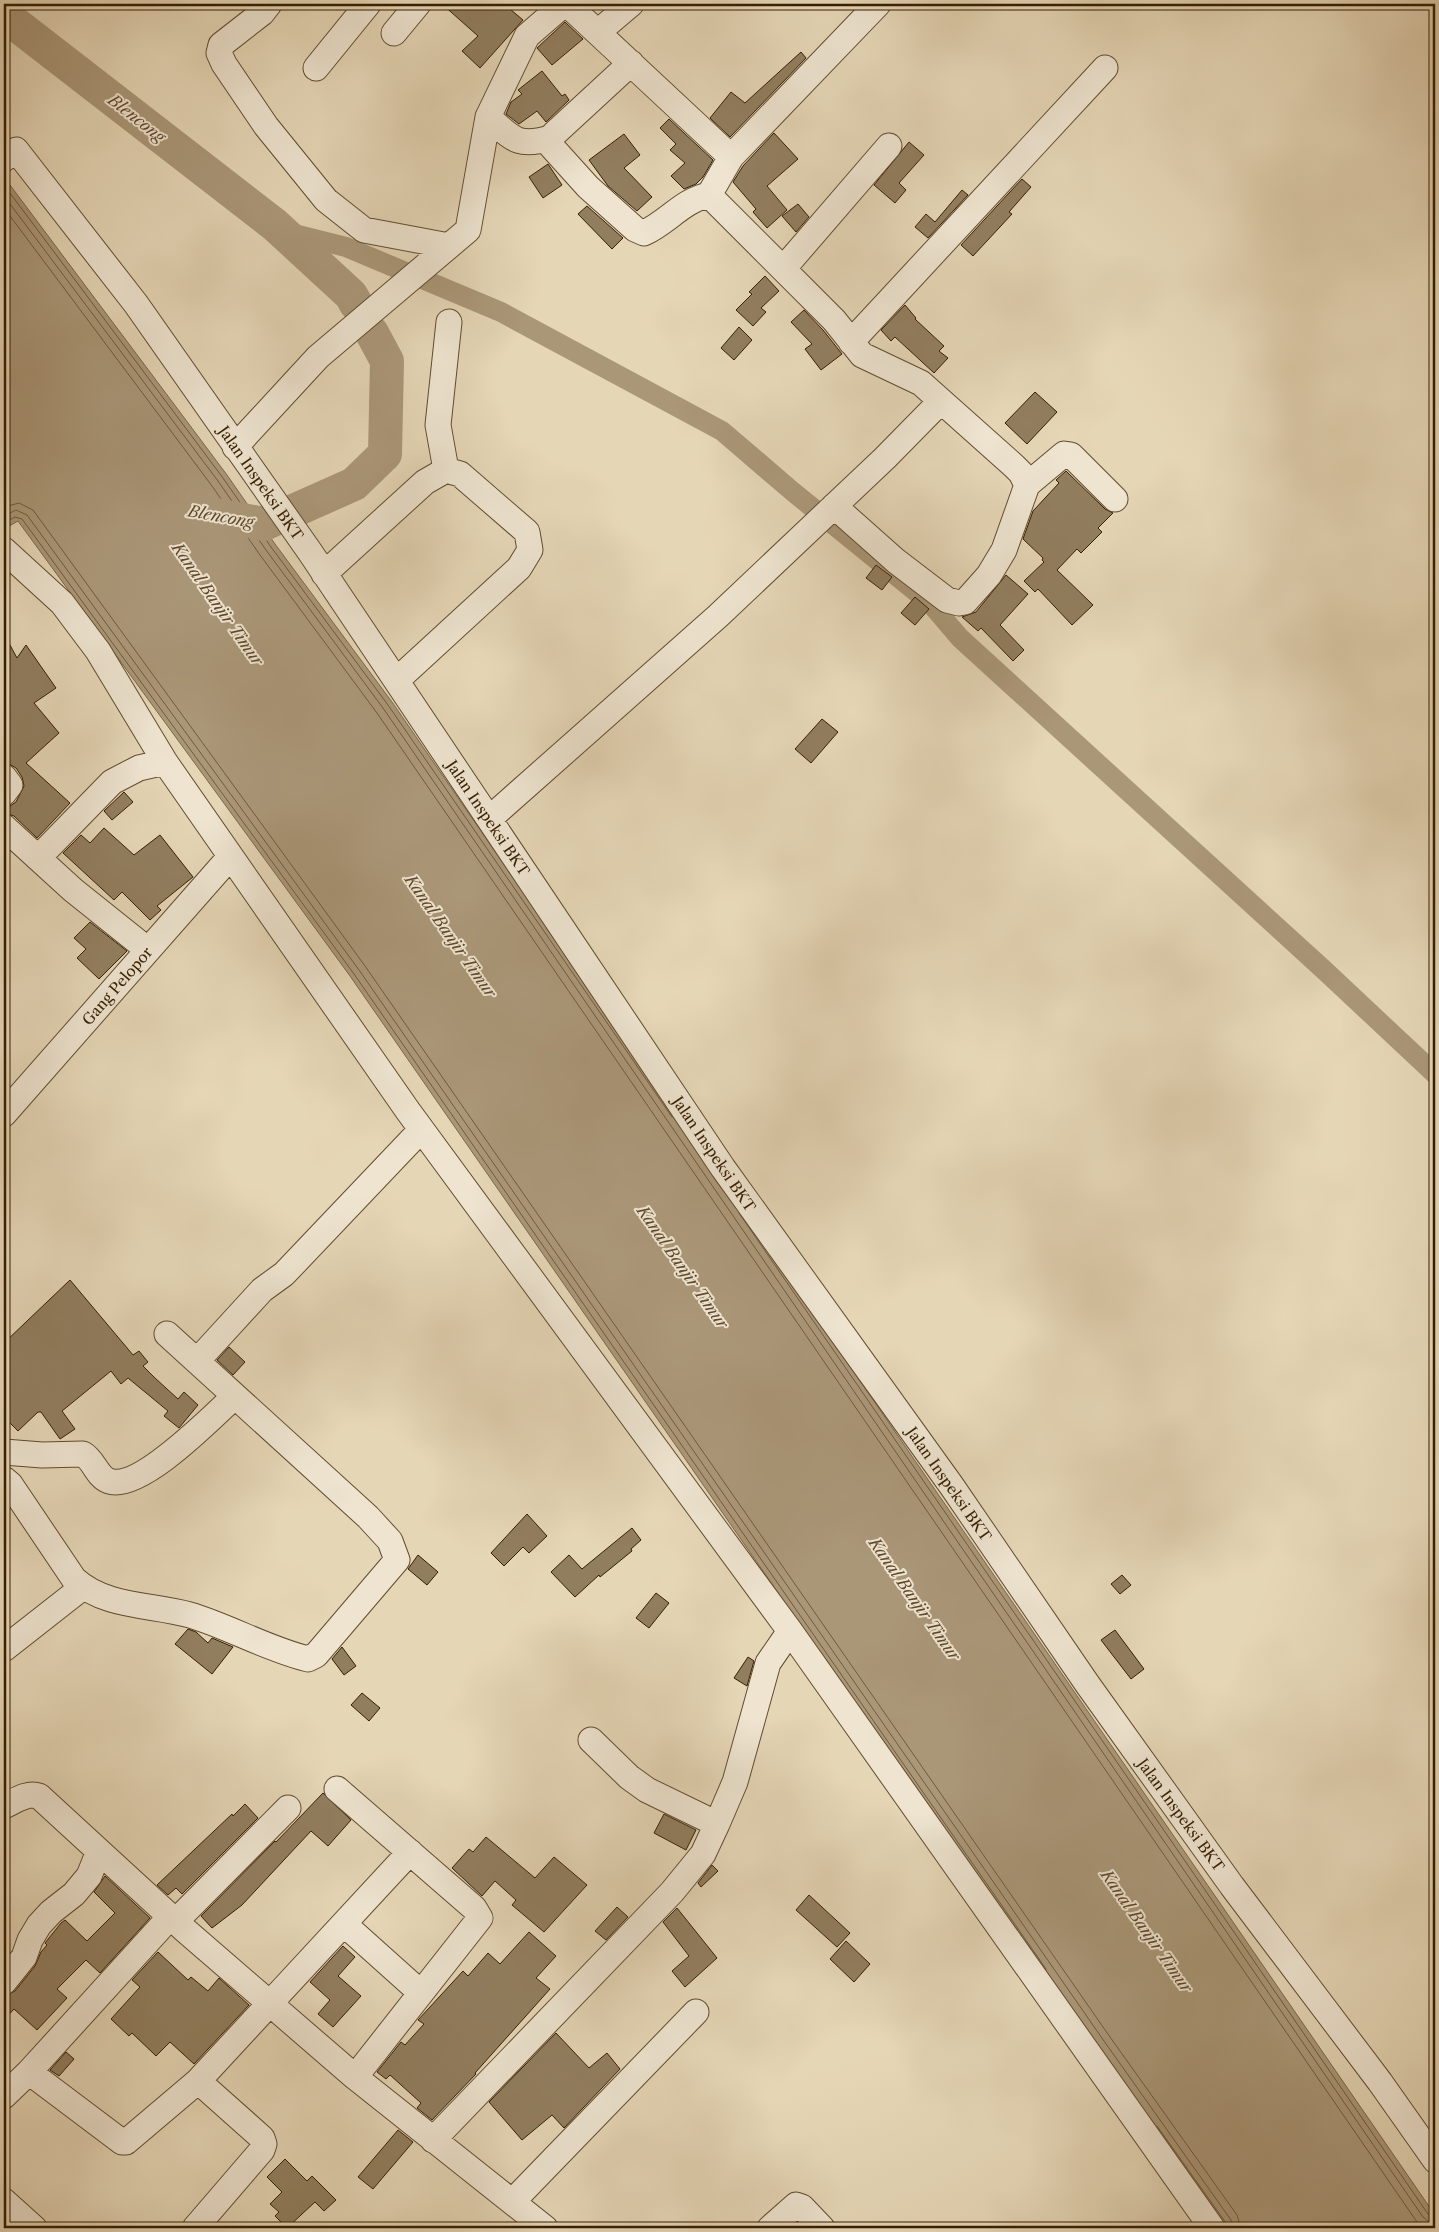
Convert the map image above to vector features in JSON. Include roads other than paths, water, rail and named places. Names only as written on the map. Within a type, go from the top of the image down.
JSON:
[{"type":"street","points":[[269,4],[262,13],[222,45],[219,53],[224,64],[266,126],[326,200],[364,230],[449,246]]},
{"type":"street","points":[[316,68],[368,4]]},
{"type":"street","points":[[394,33],[418,4]]},
{"type":"street","points":[[241,455],[318,357],[468,230],[488,117],[527,36],[565,4],[598,32],[731,157]]},
{"type":"street","points":[[598,32],[631,4]]},
{"type":"street","points":[[709,195],[731,157],[873,5]]},
{"type":"street","points":[[488,117],[510,137],[525,144],[550,138],[631,63]]},
{"type":"street","points":[[851,342],[1105,68]]},
{"type":"street","points":[[550,138],[551,146],[588,187],[634,229],[644,233],[655,228],[697,197],[709,195]]},
{"type":"street","points":[[783,269],[889,146]]},
{"type":"street","name":"Jalan Inspeksi BKT","points":[[8,148],[136,304],[310,552],[397,680],[723,1168],[952,1485],[1088,1685],[1232,1886],[1380,2082],[1435,2160]]},
{"type":"street","points":[[709,195],[834,320],[862,355],[921,383],[1017,470],[1027,485]]},
{"type":"street","points":[[446,470],[438,425],[449,322]]},
{"type":"street","points":[[489,819],[718,616],[941,401]]},
{"type":"street","points":[[825,514],[896,561],[947,600],[959,603],[965,602],[989,576],[1004,550],[1027,485],[1064,454],[1071,455],[1115,499]]},
{"type":"street","points":[[324,574],[425,482],[446,470],[460,474],[527,532],[530,550],[519,568],[397,680]]},
{"type":"street","points":[[4,550],[42,584],[68,611],[98,651],[165,762],[421,1130],[790,1632],[1212,2228]]},
{"type":"street","points":[[38,858],[112,782],[139,768],[165,762]]},
{"type":"street","points":[[4,777],[10,785],[4,794]]},
{"type":"street","points":[[4,826],[73,890],[148,950]]},
{"type":"street","name":"Gang Pelopor","points":[[4,1114],[230,857]]},
{"type":"street","points":[[197,1361],[262,1290],[284,1274],[421,1130]]},
{"type":"street","points":[[4,1479],[10,1484],[74,1580],[83,1587],[128,1605],[189,1615],[285,1654],[308,1659],[316,1655],[397,1560],[390,1541],[368,1517],[168,1334]]},
{"type":"street","points":[[4,1452],[51,1455],[83,1454],[88,1457],[101,1476],[109,1481],[120,1482],[153,1467],[190,1438],[235,1396]]},
{"type":"street","points":[[4,1649],[83,1587]]},
{"type":"street","points":[[433,2140],[672,1892],[703,1854],[735,1782],[768,1664],[790,1632]]},
{"type":"street","points":[[591,1740],[629,1777],[647,1790],[717,1824]]},
{"type":"street","points":[[337,1789],[474,1908],[480,1918],[355,2077]]},
{"type":"street","points":[[4,1806],[24,1797],[39,1796],[173,1919],[355,2077],[546,2228]]},
{"type":"street","points":[[4,2096],[29,2072],[173,1919],[288,1808]]},
{"type":"street","points":[[4,1982],[24,1957],[30,1940],[39,1925],[51,1912],[74,1894],[89,1876],[99,1850]]},
{"type":"street","points":[[29,2072],[122,2142],[126,2142],[198,2081],[410,1852]]},
{"type":"street","points":[[344,1924],[421,1993]]},
{"type":"street","points":[[512,2202],[696,2012]]},
{"type":"street","points":[[195,2228],[262,2150],[264,2144],[262,2138],[198,2081]]},
{"type":"street","points":[[4,2201],[34,2228]]},
{"type":"street","points":[[770,2228],[796,2205],[802,2208],[822,2228]]},
{"type":"water","name":"Kanal Banjir Timur","points":[[4,177],[227,475],[275,544],[392,702],[1435,2215],[1435,2228],[1223,2228],[1094,2048],[350,976],[18,521],[4,529]]},
{"type":"waterway","name":"Blencong","points":[[4,15],[275,225],[351,295],[356,304]]},
{"type":"waterway","points":[[282,231],[346,247],[501,312],[722,431],[792,491],[931,604],[960,638],[1323,969],[1435,1074]]},
{"type":"waterway","name":"Blencong","points":[[216,515],[264,524],[354,484],[385,454],[387,361],[372,333]]}]
